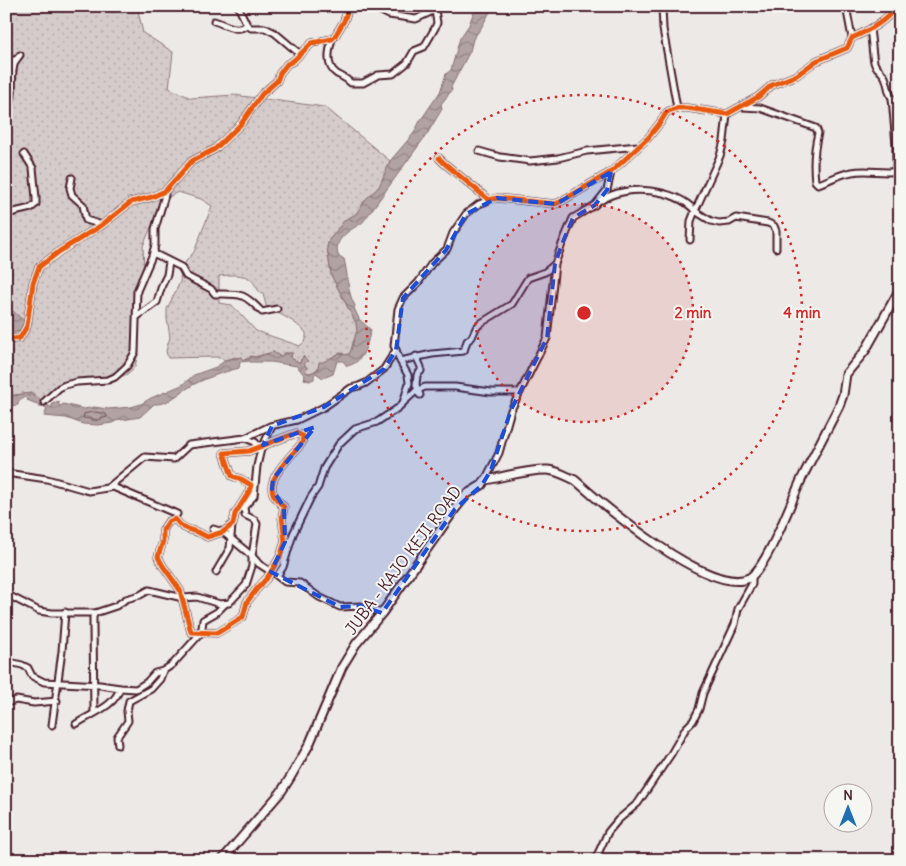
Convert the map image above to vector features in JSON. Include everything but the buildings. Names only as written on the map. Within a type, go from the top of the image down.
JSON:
[{"type":"main road","points":[[752,574],[768,552],[802,477],[839,406],[843,395],[846,374],[865,351],[900,290]]},
{"type":"main road","name":"JUBA - KAJO KEJI ROAD","points":[[222,860],[281,792],[290,778],[309,745],[342,666],[356,644],[382,613],[455,509],[467,494],[482,485],[485,480],[548,470],[561,473],[575,480],[645,537],[700,571],[716,578],[731,580],[742,580],[752,574]]},
{"type":"street","points":[[238,6],[247,25],[251,28],[265,28],[275,33],[300,54]]},
{"type":"street","points":[[349,6],[344,21],[332,39],[329,51],[332,67],[336,73],[345,76],[351,83],[363,83],[378,75],[392,74],[408,63],[414,51],[424,47],[437,23],[435,8],[416,19],[389,15],[371,6]]},
{"type":"street","points":[[662,6],[663,29],[677,108]]},
{"type":"street","points":[[402,403],[409,383],[408,375],[394,346],[398,309],[403,298],[432,263],[447,249],[453,232],[466,214],[489,200],[497,198],[558,203],[611,172],[655,130],[666,113],[677,108],[728,114],[742,107],[772,85],[796,75],[816,61],[847,48],[852,38],[846,6]]},
{"type":"street","points":[[852,38],[870,30],[888,17],[897,6]]},
{"type":"street","points":[[214,21],[231,28],[244,28],[247,25]]},
{"type":"street","points":[[742,107],[760,108],[816,128],[818,133],[815,144],[814,169],[816,183],[818,184],[828,181],[839,174],[853,172],[898,172],[892,98],[888,92],[886,78],[874,64],[870,30]]},
{"type":"street","points":[[6,340],[20,338],[27,326],[32,283],[39,267],[60,251],[102,225],[131,202],[152,197],[165,191],[192,160],[215,149],[241,124],[262,94],[277,81],[287,64],[293,61],[312,43],[332,39]]},
{"type":"street","points":[[6,60],[18,58],[12,81],[11,100],[6,109]]},
{"type":"street","points":[[892,98],[900,102]]},
{"type":"street","points":[[690,240],[691,221],[720,156],[728,114]]},
{"type":"street","points":[[479,151],[500,157],[530,161],[558,158],[587,151],[638,146]]},
{"type":"street","points":[[6,214],[31,208],[36,204],[33,168],[24,154]]},
{"type":"street","points":[[439,158],[489,200]]},
{"type":"street","points":[[595,205],[607,190],[611,172]]},
{"type":"street","points":[[72,178],[70,188],[72,195],[83,205],[86,220],[102,225]]},
{"type":"street","points":[[44,402],[62,387],[78,382],[113,378],[127,366],[136,348],[137,291],[154,250],[155,229],[165,191]]},
{"type":"street","points":[[485,480],[499,453],[511,410],[548,338],[555,264],[571,221],[615,193],[646,191],[664,193],[677,198],[711,221],[719,223],[736,218],[768,223],[774,226],[776,231],[776,248]]},
{"type":"street","points":[[152,197],[163,201]]},
{"type":"street","points":[[154,250],[155,254],[181,267],[186,276],[211,289],[215,294],[247,296],[262,312],[277,309]]},
{"type":"street","points":[[138,316],[157,302],[167,275],[169,262]]},
{"type":"street","points":[[400,361],[416,356],[464,351],[467,341],[472,337],[476,328],[512,304],[528,278],[545,272],[555,264]]},
{"type":"street","points":[[109,487],[145,457],[174,459],[189,445],[245,438],[272,426],[297,420],[330,403],[351,388],[366,383],[384,369],[396,350]]},
{"type":"street","points":[[416,356],[421,367],[421,371],[417,375],[416,385],[420,395],[416,391]]},
{"type":"street","points":[[277,576],[293,534],[318,487],[324,468],[338,444],[354,429],[377,422],[398,408],[416,391],[425,387],[456,387],[491,392],[520,392]]},
{"type":"street","points":[[6,594],[39,611],[95,613],[116,606],[126,599],[149,590],[170,596],[183,598],[197,597],[220,604],[230,603],[246,585],[252,566],[258,524],[245,514],[244,507],[254,496],[261,449],[272,426]]},
{"type":"street","points":[[216,572],[230,548],[234,514],[249,492],[250,485],[232,476],[224,453],[250,451],[296,432],[303,436],[302,442],[273,478],[272,489],[276,499],[284,507],[282,517],[285,542],[280,557],[268,578],[247,602],[243,617],[217,633],[192,632],[180,590],[162,566],[158,557],[163,541],[163,530],[168,522],[175,519],[181,527],[198,531],[208,537],[223,532],[232,524]]},
{"type":"street","points":[[245,438],[255,442],[261,449]]},
{"type":"street","points":[[6,473],[47,479],[89,491],[113,487],[177,514]]},
{"type":"street","points":[[213,529],[223,532],[259,564],[285,582],[300,583],[319,597],[340,607],[361,606],[382,613]]},
{"type":"street","points":[[595,860],[608,832],[618,820],[638,803],[686,728],[693,721],[699,709],[703,693],[735,624],[738,609],[752,584],[752,574]]},
{"type":"street","points":[[6,661],[28,668],[32,676],[44,682],[136,689],[148,682],[155,673],[173,664],[199,635],[203,620],[217,612],[225,604]]},
{"type":"street","points":[[52,725],[57,701],[65,612]]},
{"type":"street","points":[[94,712],[93,617],[95,613]]},
{"type":"street","points":[[118,745],[116,737],[128,721],[129,701],[151,689],[160,679],[162,671]]},
{"type":"street","points":[[76,724],[110,704],[119,693],[120,688]]},
{"type":"street","points":[[10,702],[16,700],[34,703],[57,701]]},
{"type":"highlighted area","points":[[611,172],[607,190],[595,205],[573,218],[562,244],[555,264],[547,338],[511,410],[491,470],[482,485],[455,509],[382,613],[361,606],[340,607],[271,572],[285,542],[284,507],[272,489],[273,479],[315,427],[263,445],[272,426],[324,407],[384,369],[396,350],[403,298],[446,250],[466,214],[497,198],[556,204]]},
{"type":"shaded area","points":[[6,6],[137,6],[143,33],[173,52],[169,88],[191,98],[234,95],[325,107],[390,161],[379,187],[366,199],[356,214],[345,220],[329,240],[327,247],[331,275],[356,323],[357,330],[351,353],[346,355],[340,353],[310,373],[307,373],[305,370],[301,359],[300,363],[291,358],[292,353],[284,353],[281,357],[273,352],[243,360],[235,357],[226,360],[216,357],[168,358],[166,351],[170,337],[167,309],[180,282],[181,267],[194,252],[212,206],[201,199],[178,192],[164,202],[143,246],[144,269],[138,303],[136,341],[138,352],[135,367],[127,374],[110,382],[81,384],[59,390],[45,402],[51,408],[32,393],[6,396]],"holes":[[[219,276],[246,277],[252,281],[263,294],[267,309],[293,321],[306,333],[306,340],[300,346],[256,331],[232,305],[219,303]]]},
{"type":"water","points":[[481,6],[496,6],[473,39],[470,51],[451,87],[452,90],[441,104],[442,109],[427,134],[363,222],[348,231],[338,244],[338,255],[344,259],[354,308],[359,319],[371,330],[364,352],[358,361],[347,366],[343,361],[337,361],[333,374],[323,378],[316,373],[314,379],[309,381],[304,379],[305,376],[297,366],[271,362],[240,362],[239,368],[193,385],[164,403],[154,404],[140,417],[120,419],[112,423],[98,425],[83,424],[66,418],[44,416],[47,409],[27,400],[29,395],[18,402],[18,405],[6,406],[6,396],[32,393],[51,408],[53,403],[60,402],[58,404],[61,406],[63,404],[84,409],[94,407],[108,409],[131,407],[182,385],[194,375],[216,367],[226,360],[241,357],[243,360],[250,359],[250,356],[256,357],[273,352],[281,357],[284,353],[292,353],[291,358],[300,363],[303,356],[308,361],[304,363],[307,368],[305,370],[310,374],[318,369],[319,362],[323,362],[340,353],[346,355],[350,353],[357,330],[356,323],[331,275],[327,247],[329,240],[345,220],[356,214],[366,199],[379,187],[390,161],[414,133],[440,92],[446,74],[451,70],[460,38],[469,25],[473,14]]},
{"type":"water","points":[[13,311],[25,322],[22,330],[14,333],[9,328],[7,317]]},
{"type":"cycle path","points":[[6,340],[20,338],[27,326],[33,283],[39,267],[60,251],[102,225],[131,202],[152,197],[165,191],[192,161],[215,149],[241,124],[262,94],[277,81],[287,64],[293,61],[312,43],[332,39],[335,36],[344,21],[349,6]]},
{"type":"cycle path","points":[[439,158],[489,200],[497,198],[555,204],[611,172],[648,138],[669,111],[677,108],[687,108],[727,114],[758,97],[772,85],[797,75],[816,61],[847,48],[852,38],[877,25],[897,6]]},
{"type":"cycle path","points":[[296,433],[303,436],[302,443],[279,470],[275,476],[272,488],[276,499],[284,507],[282,517],[285,542],[280,557],[267,578],[247,602],[243,617],[217,633],[191,632],[180,590],[158,557],[163,541],[163,530],[168,522],[175,519],[182,526],[207,537],[223,532],[233,524],[235,514],[249,492],[251,485],[232,476],[224,453],[249,451],[296,433]]}]
